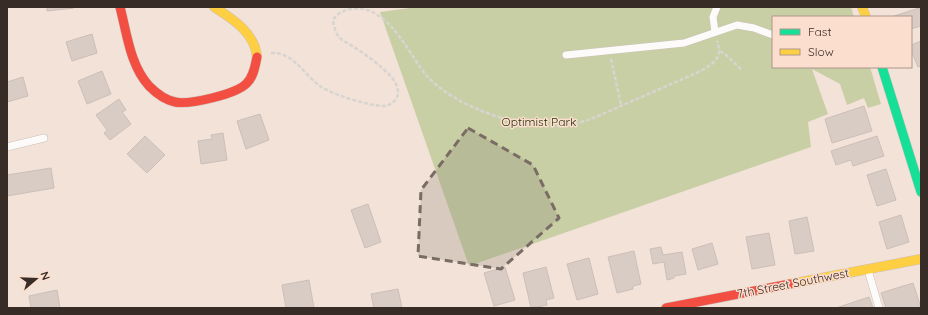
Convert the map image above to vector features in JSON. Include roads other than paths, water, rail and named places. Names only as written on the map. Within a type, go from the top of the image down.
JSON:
[{"type":"street","points":[[120,7],[133,56],[140,74],[149,86],[159,95],[173,102],[190,102],[236,90],[246,84],[253,75],[257,55],[250,36],[241,25],[214,7]]},
{"type":"street","points":[[882,68],[921,192]]},
{"type":"street","name":"7th Street Southwest","points":[[666,308],[921,259]]},
{"type":"lane","points":[[715,32],[713,17],[717,7]]},
{"type":"lane","points":[[566,55],[684,43],[737,26],[754,28],[772,35]]},
{"type":"lane","points":[[7,147],[44,138]]},
{"type":"lane","points":[[868,268],[879,308]]},
{"type":"park label","name":"Optimist Park","points":[[539,121]]}]
